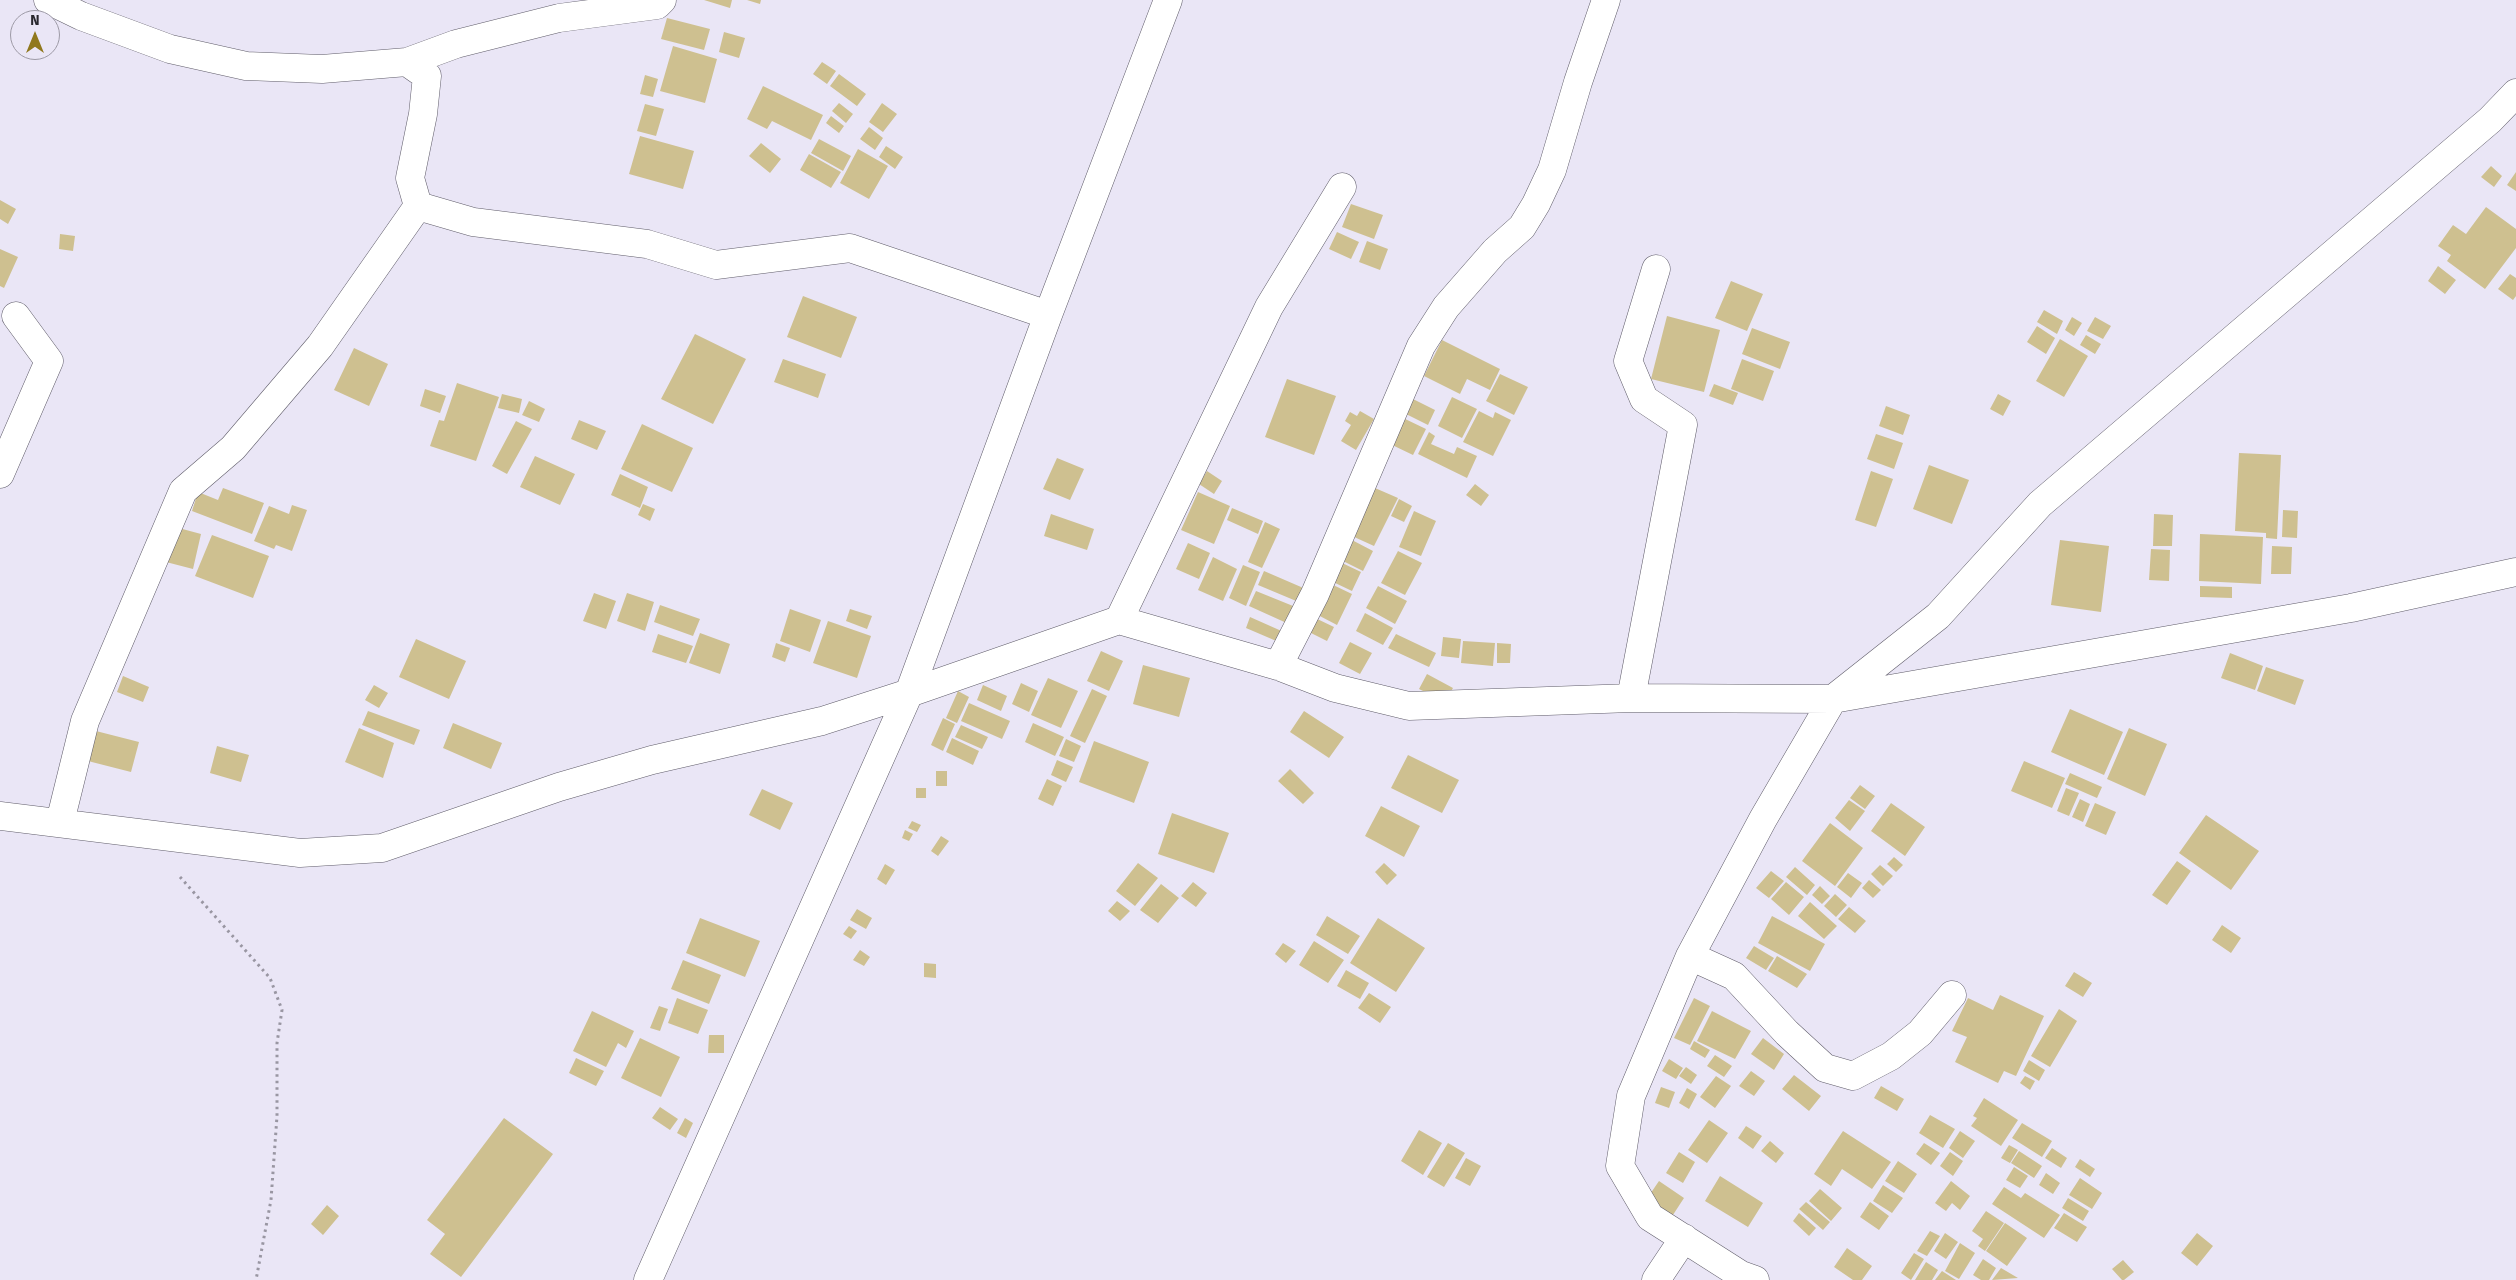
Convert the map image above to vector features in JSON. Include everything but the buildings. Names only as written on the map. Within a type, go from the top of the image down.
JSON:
[{"type":"street","points":[[48,0],[81,16],[170,49],[246,66],[322,68],[407,62],[456,44],[559,18],[657,5],[662,0]]},
{"type":"street","points":[[648,1280],[909,694],[1048,315],[1168,0]]},
{"type":"street","points":[[1278,666],[1315,594],[1421,346],[1446,307],[1495,251],[1522,227],[1536,204],[1552,170],[1578,82],[1606,0]]},
{"type":"street","points":[[407,62],[427,76],[423,114],[410,178],[418,206]]},
{"type":"street","points":[[1755,1280],[1741,1275],[1650,1217],[1620,1166],[1631,1096],[1690,956],[1764,819],[1833,699],[1938,616],[2040,504],[2490,120],[2516,94]]},
{"type":"street","points":[[1119,620],[1269,307],[1342,187]]},
{"type":"street","points":[[418,206],[473,222],[647,244],[716,265],[850,248],[1048,315]]},
{"type":"street","points":[[60,822],[86,721],[183,491],[234,448],[320,346],[418,206]]},
{"type":"street","points":[[1631,698],[1683,425],[1644,398],[1628,361],[1656,269]]},
{"type":"street","points":[[0,474],[49,361],[16,316]]},
{"type":"street","points":[[0,816],[60,822],[300,854],[382,848],[559,787],[652,760],[822,721],[909,694],[1119,620],[1278,666],[1335,688],[1409,706],[1631,698],[1833,699],[2351,608],[2516,572]]},
{"type":"street","points":[[1690,956],[1734,976],[1787,1033],[1825,1068],[1853,1076],[1891,1056],[1920,1033],[1952,995]]},
{"type":"street","points":[[1656,1280],[1684,1238]]},
{"type":"path","points":[[158,836],[174,870],[270,978],[282,1010],[277,1043],[277,1116],[271,1200],[256,1280]]}]
